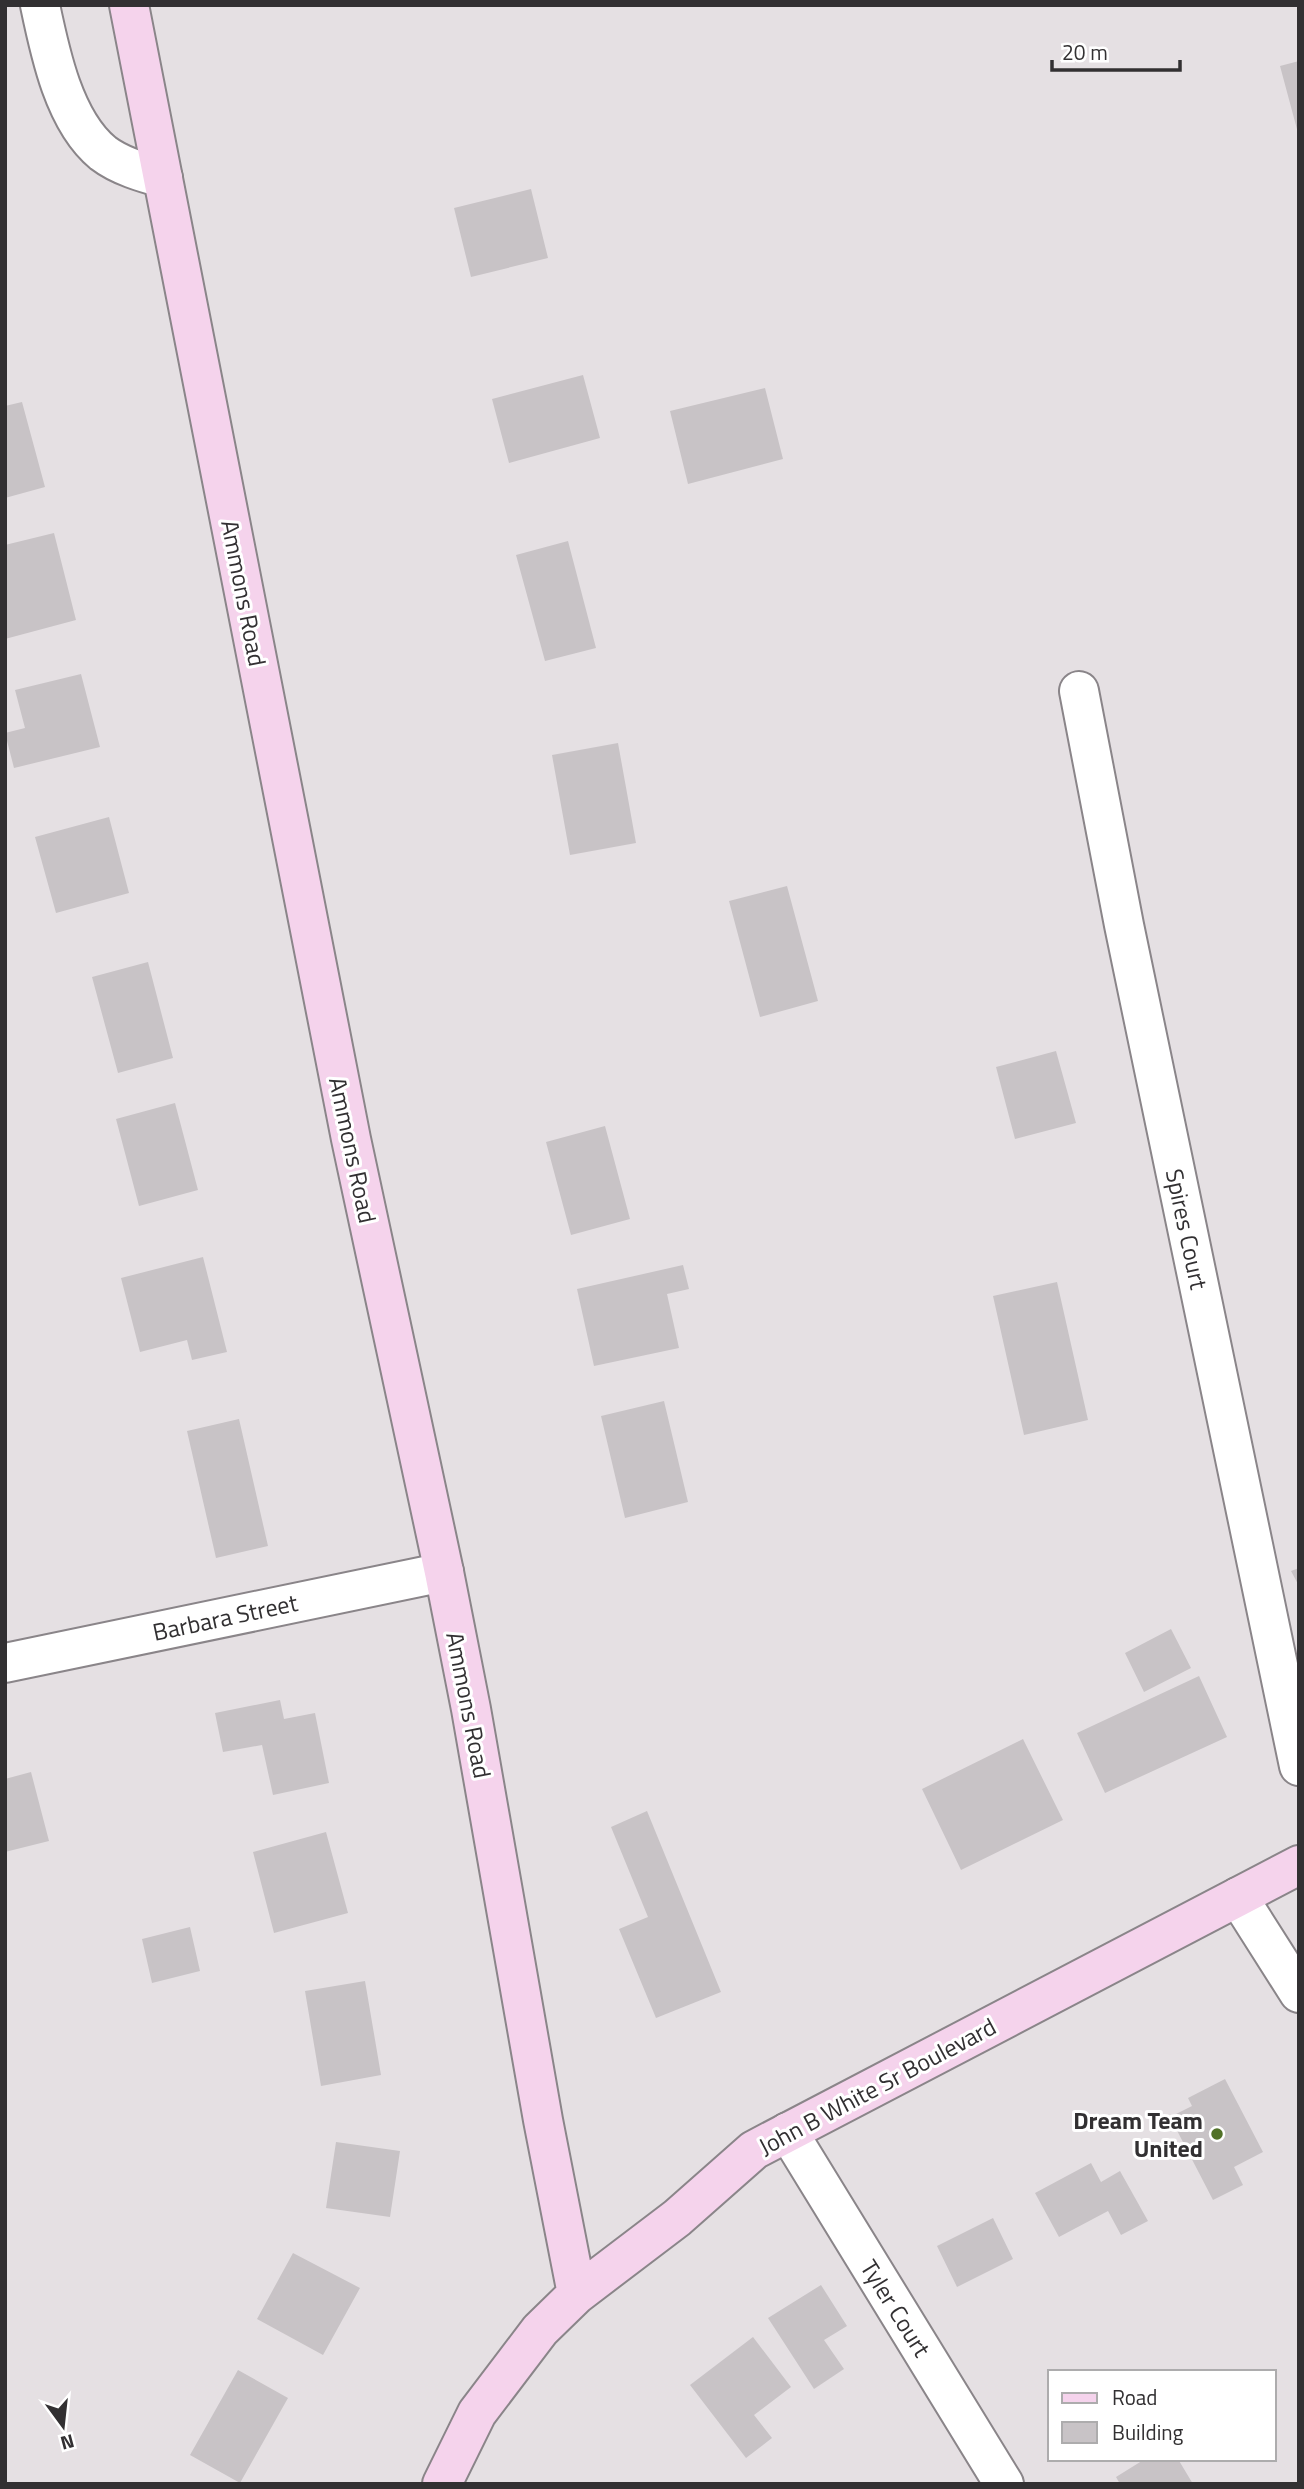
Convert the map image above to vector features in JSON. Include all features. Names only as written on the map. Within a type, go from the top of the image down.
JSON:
[{"type":"street","points":[[40,5],[63,92],[81,130],[104,154],[141,172],[163,178]]},
{"type":"street","name":"Ammons Road","points":[[129,5],[351,1139],[471,1709],[543,2120],[577,2294]]},
{"type":"street","name":"Spires Court","points":[[1079,691],[1124,925],[1299,1766]]},
{"type":"street","name":"Barbara Street","points":[[5,1663],[444,1572]]},
{"type":"street","name":"John B White Sr Boulevard","points":[[442,2484],[477,2413],[540,2330],[577,2294],[677,2218],[754,2150],[1299,1865]]},
{"type":"street","points":[[1238,1897],[1299,1993]]},
{"type":"street","name":"Tyler Court","points":[[788,2132],[1004,2484]]},
{"type":"building","points":[[1299,61],[1299,133],[1298,133],[1280,66]]},
{"type":"building","points":[[531,189],[548,258],[471,277],[454,208]]},
{"type":"building","points":[[583,375],[600,438],[509,463],[492,399]]},
{"type":"building","points":[[765,388],[783,459],[688,484],[670,411]]},
{"type":"building","points":[[22,402],[45,487],[5,498],[5,406]]},
{"type":"building","points":[[54,533],[76,620],[5,639],[5,545]]},
{"type":"building","points":[[568,541],[596,648],[545,661],[516,555]]},
{"type":"building","points":[[81,674],[100,747],[14,768],[5,733],[25,728],[15,690]]},
{"type":"building","points":[[618,743],[636,843],[570,855],[552,755]]},
{"type":"building","points":[[109,817],[129,893],[56,913],[35,837]]},
{"type":"building","points":[[787,886],[818,1001],[760,1017],[729,901]]},
{"type":"building","points":[[148,962],[173,1058],[118,1073],[92,977]]},
{"type":"building","points":[[1056,1051],[1076,1123],[1015,1139],[996,1067]]},
{"type":"building","points":[[175,1103],[198,1190],[139,1206],[116,1119]]},
{"type":"building","points":[[605,1126],[630,1219],[571,1235],[546,1142]]},
{"type":"building","points":[[203,1257],[227,1352],[192,1360],[187,1340],[140,1352],[121,1278]]},
{"type":"building","points":[[683,1265],[689,1289],[667,1294],[679,1348],[594,1366],[577,1289]]},
{"type":"building","points":[[1057,1282],[1088,1420],[1024,1435],[993,1296]]},
{"type":"building","points":[[664,1401],[688,1502],[625,1518],[601,1416]]},
{"type":"building","points":[[239,1419],[268,1546],[216,1558],[187,1431]]},
{"type":"building","points":[[1299,1568],[1299,1586],[1291,1571]]},
{"type":"building","points":[[1171,1629],[1191,1668],[1144,1692],[1125,1653]]},
{"type":"building","points":[[1199,1676],[1227,1737],[1105,1793],[1077,1733]]},
{"type":"building","points":[[280,1700],[284,1719],[315,1713],[329,1783],[273,1795],[262,1745],[223,1752],[215,1713]]},
{"type":"building","points":[[1023,1739],[1063,1820],[961,1870],[922,1789]]},
{"type":"building","points":[[31,1772],[49,1841],[5,1852],[5,1779]]},
{"type":"building","points":[[647,1811],[721,1992],[656,2018],[619,1929],[648,1917],[611,1827]]},
{"type":"building","points":[[326,1832],[348,1913],[274,1933],[253,1852]]},
{"type":"building","points":[[190,1927],[200,1971],[152,1983],[142,1939]]},
{"type":"building","points":[[365,1981],[381,2075],[321,2086],[305,1991]]},
{"type":"building","name":"Dream Team United","points":[[1225,2079],[1263,2152],[1234,2167],[1243,2185],[1213,2200],[1170,2117],[1192,2106],[1188,2098]]},
{"type":"building","points":[[336,2142],[400,2151],[390,2217],[326,2208]]},
{"type":"building","points":[[1091,2163],[1101,2182],[1120,2171],[1148,2221],[1121,2235],[1108,2211],[1059,2237],[1035,2193]]},
{"type":"building","points":[[993,2218],[1013,2259],[957,2287],[937,2246]]},
{"type":"building","points":[[293,2253],[360,2288],[323,2355],[257,2319]]},
{"type":"building","points":[[821,2285],[847,2326],[824,2340],[844,2369],[814,2389],[768,2318]]},
{"type":"building","points":[[753,2337],[791,2387],[754,2415],[772,2438],[746,2458],[690,2385]]},
{"type":"building","points":[[238,2370],[288,2398],[240,2483],[190,2455]]},
{"type":"building","points":[[1142,2461],[1179,2461],[1193,2484],[1120,2484],[1116,2477]]},
{"type":"place","name":"Dream Team United","points":[[1217,2134]]}]
